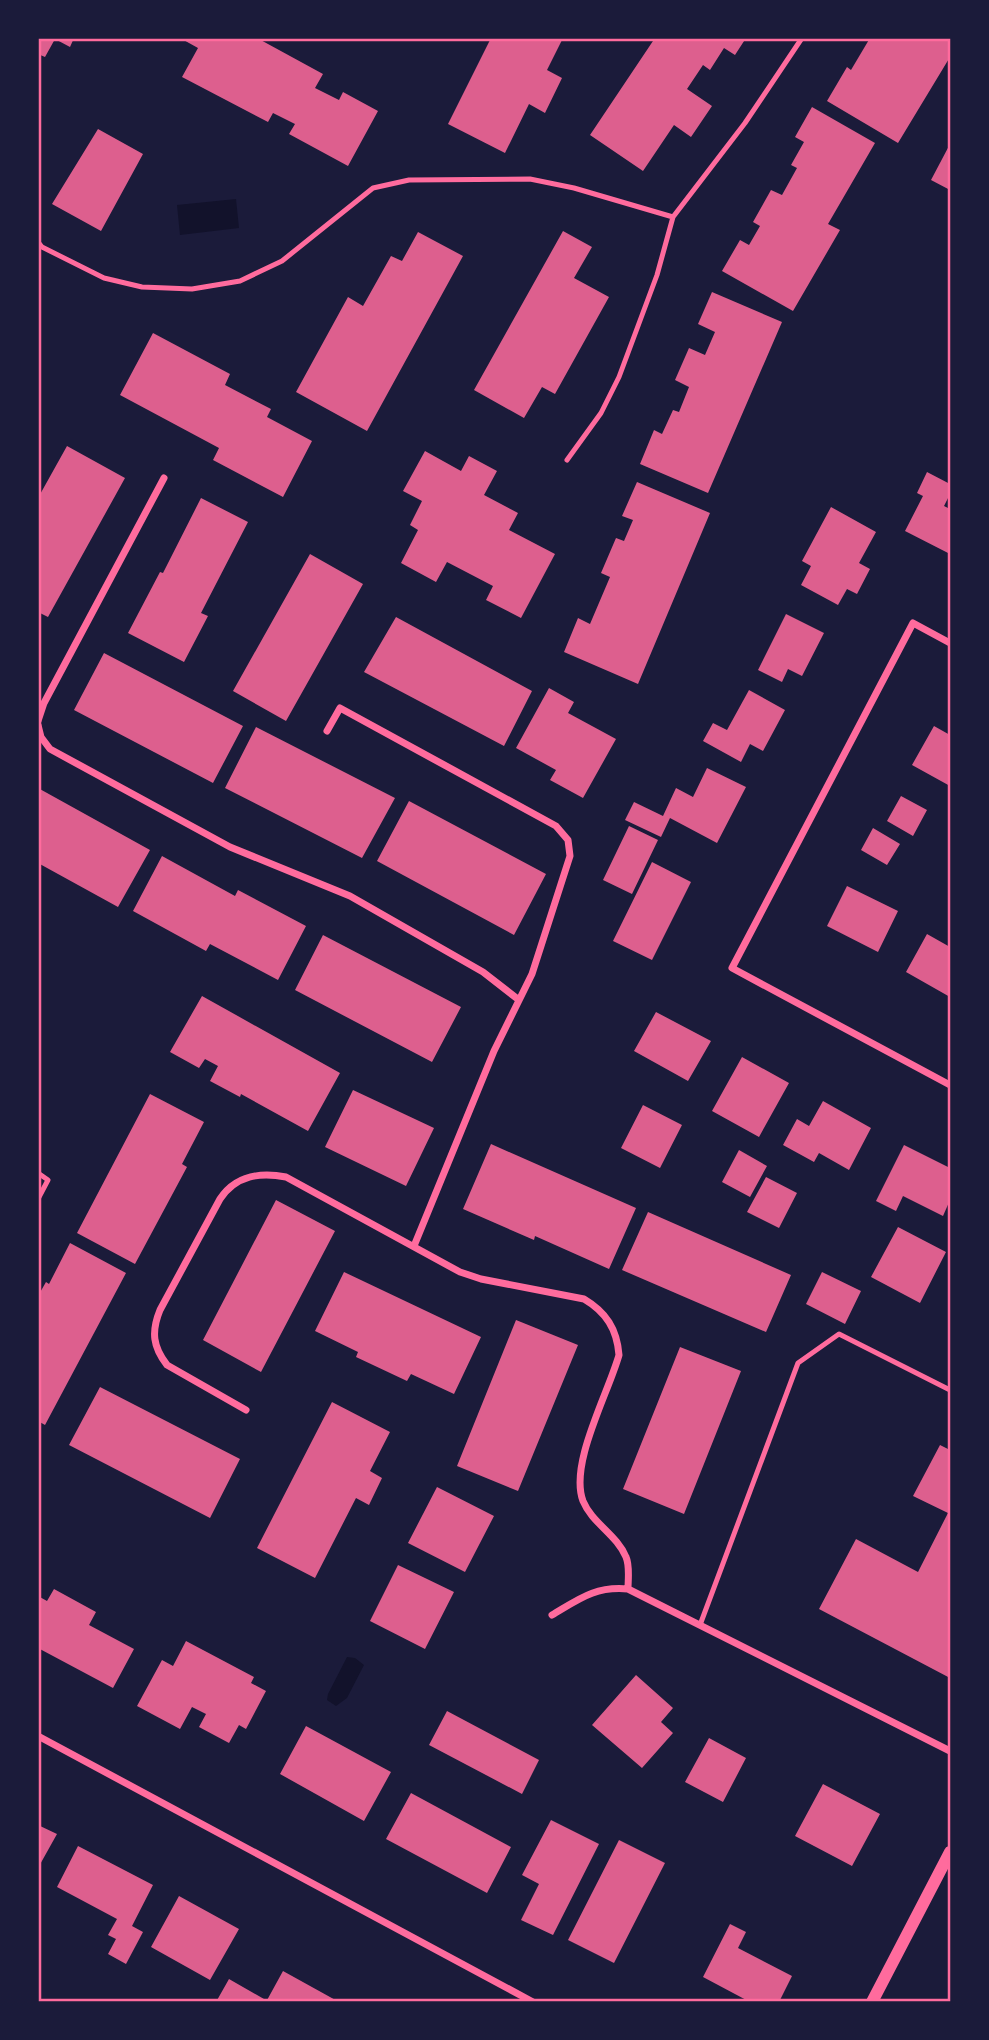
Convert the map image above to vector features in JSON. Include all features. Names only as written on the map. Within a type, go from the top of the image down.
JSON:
[{"type":"street","points":[[164,478],[44,703],[38,723],[41,737],[50,749],[230,847],[350,896],[483,972],[519,1000]]},
{"type":"street","points":[[950,643],[913,623],[732,968],[950,1085]]},
{"type":"street","points":[[327,730],[340,708],[556,826],[568,840],[570,856],[532,974],[494,1051],[414,1246]]},
{"type":"street","points":[[246,1410],[167,1366],[159,1355],[153,1334],[154,1323],[160,1311],[226,1190],[246,1178],[260,1174],[286,1177],[471,1276],[584,1299],[596,1306],[613,1326],[619,1355],[582,1459],[580,1488],[591,1514],[621,1548],[627,1560],[628,1589]]},
{"type":"street","points":[[552,1615],[597,1590],[609,1587],[628,1589],[950,1751]]},
{"type":"street","points":[[38,1737],[533,2001]]},
{"type":"street","points":[[872,2001],[950,1852]]},
{"type":"lane","points":[[567,460],[601,413],[619,377],[657,275],[673,217],[746,123],[802,38]]},
{"type":"lane","points":[[38,242],[42,247],[104,278],[142,287],[192,289],[240,281],[282,261],[373,188],[409,180],[530,180],[574,188],[673,217]]},
{"type":"lane","points":[[38,1173],[48,1180],[38,1199]]},
{"type":"lane","points":[[700,1625],[798,1363],[839,1334],[950,1391]]},
{"type":"shaded area","points":[[236,199],[239,228],[180,235],[177,205]]},
{"type":"shaded area","points":[[347,1657],[355,1658],[364,1665],[347,1698],[336,1706],[327,1700],[328,1694]]},
{"type":"building","points":[[38,38],[74,38],[70,47],[55,39],[45,57],[38,54]]},
{"type":"building","points":[[180,38],[257,38],[323,74],[315,88],[339,100],[343,92],[378,111],[348,166],[289,134],[295,124],[273,113],[268,122],[182,77],[198,48]]},
{"type":"building","points":[[491,38],[563,38],[547,70],[562,78],[545,113],[529,104],[505,153],[448,124]]},
{"type":"building","points":[[655,38],[746,38],[735,55],[724,48],[710,70],[703,65],[687,89],[712,106],[691,137],[674,125],[643,171],[590,135]]},
{"type":"building","points":[[870,38],[950,38],[950,57],[898,143],[827,101],[847,67],[851,70]]},
{"type":"building","points":[[812,107],[875,143],[828,224],[840,230],[793,311],[722,271],[740,240],[749,245],[760,226],[753,222],[771,190],[782,195],[797,168],[791,165],[804,142],[795,137]]},
{"type":"building","points":[[98,129],[143,154],[101,231],[52,204]]},
{"type":"building","points":[[950,144],[950,190],[931,180]]},
{"type":"building","points":[[563,231],[592,247],[574,278],[609,297],[555,394],[542,387],[524,418],[474,390]]},
{"type":"building","points":[[418,232],[463,256],[367,431],[296,392],[348,297],[363,306],[391,256],[402,261]]},
{"type":"building","points":[[712,292],[782,322],[708,493],[640,464],[654,430],[662,434],[673,410],[679,412],[689,387],[675,380],[689,348],[705,355],[715,332],[698,324]]},
{"type":"building","points":[[153,333],[230,374],[225,385],[271,409],[267,417],[312,441],[283,497],[213,460],[219,448],[120,395]]},
{"type":"building","points":[[67,446],[125,478],[48,617],[38,612],[38,498]]},
{"type":"building","points":[[425,451],[461,471],[469,456],[497,471],[484,495],[518,513],[509,530],[555,554],[521,618],[486,600],[493,586],[447,562],[436,582],[401,563],[418,530],[410,525],[422,501],[403,491]]},
{"type":"building","points":[[927,472],[950,484],[950,494],[944,506],[950,509],[950,554],[905,531],[923,496],[917,493]]},
{"type":"building","points":[[637,482],[710,513],[638,684],[564,652],[578,618],[590,624],[610,577],[601,573],[616,538],[624,541],[633,520],[622,516]]},
{"type":"building","points":[[201,498],[248,522],[201,613],[208,616],[184,662],[128,633],[160,572],[163,573]]},
{"type":"building","points":[[831,507],[876,532],[859,563],[870,569],[857,594],[847,589],[838,605],[801,585],[811,566],[802,561]]},
{"type":"building","points":[[310,554],[363,584],[286,721],[233,691]]},
{"type":"building","points":[[786,614],[824,633],[802,676],[788,669],[782,682],[758,670]]},
{"type":"building","points":[[396,617],[532,691],[504,746],[364,672]]},
{"type":"building","points":[[104,653],[243,726],[213,783],[74,710]]},
{"type":"building","points":[[549,688],[574,702],[568,713],[616,739],[583,798],[550,780],[556,770],[516,748]]},
{"type":"building","points":[[749,690],[785,710],[763,751],[750,744],[741,762],[703,741],[713,723],[727,730]]},
{"type":"building","points":[[934,726],[950,735],[950,786],[912,765]]},
{"type":"building","points":[[256,727],[395,798],[362,858],[225,788]]},
{"type":"building","points":[[707,768],[746,787],[717,843],[670,818],[661,837],[625,820],[634,802],[663,816],[676,788],[693,797]]},
{"type":"building","points":[[38,788],[150,850],[118,907],[38,863]]},
{"type":"building","points":[[901,796],[927,810],[913,836],[887,821]]},
{"type":"building","points":[[409,801],[546,874],[514,935],[377,861]]},
{"type":"building","points":[[629,826],[658,840],[632,894],[603,880]]},
{"type":"building","points":[[873,828],[900,844],[887,865],[861,850]]},
{"type":"building","points":[[162,856],[235,896],[238,890],[306,926],[278,980],[210,944],[206,951],[133,911]]},
{"type":"building","points":[[652,862],[691,882],[652,960],[613,941]]},
{"type":"building","points":[[847,886],[898,911],[878,952],[827,926]]},
{"type":"building","points":[[927,934],[950,947],[950,997],[906,972]]},
{"type":"building","points":[[323,935],[461,1007],[432,1062],[295,990]]},
{"type":"building","points":[[202,996],[340,1073],[308,1131],[241,1094],[240,1097],[210,1081],[218,1066],[205,1059],[199,1068],[170,1052]]},
{"type":"building","points":[[656,1012],[711,1041],[688,1081],[634,1051]]},
{"type":"building","points":[[742,1057],[789,1083],[759,1137],[712,1111]]},
{"type":"building","points":[[353,1090],[434,1128],[406,1186],[325,1147]]},
{"type":"building","points":[[150,1094],[204,1122],[182,1164],[187,1167],[135,1264],[77,1233]]},
{"type":"building","points":[[823,1101],[871,1128],[849,1170],[819,1153],[814,1162],[783,1145],[797,1119],[809,1126]]},
{"type":"building","points":[[643,1105],[682,1125],[660,1168],[621,1148]]},
{"type":"building","points":[[491,1144],[636,1208],[609,1269],[535,1236],[534,1240],[463,1209]]},
{"type":"building","points":[[904,1145],[950,1168],[950,1200],[943,1216],[903,1196],[896,1211],[876,1201]]},
{"type":"building","points":[[739,1150],[767,1166],[750,1197],[722,1182]]},
{"type":"building","points":[[766,1177],[797,1193],[779,1228],[747,1212]]},
{"type":"building","points":[[276,1200],[335,1231],[261,1372],[203,1340]]},
{"type":"building","points":[[648,1212],[791,1275],[766,1332],[622,1270]]},
{"type":"building","points":[[898,1227],[946,1252],[920,1303],[871,1277]]},
{"type":"building","points":[[70,1243],[126,1273],[45,1425],[38,1421],[38,1296],[46,1282],[49,1284]]},
{"type":"building","points":[[344,1272],[481,1337],[454,1394],[411,1374],[407,1381],[356,1357],[358,1352],[315,1331]]},
{"type":"building","points":[[822,1272],[861,1291],[845,1324],[806,1304]]},
{"type":"building","points":[[516,1320],[578,1345],[518,1491],[457,1466]]},
{"type":"building","points":[[680,1347],[741,1371],[684,1514],[623,1489]]},
{"type":"building","points":[[100,1387],[240,1459],[210,1518],[69,1445]]},
{"type":"building","points":[[332,1402],[390,1432],[370,1471],[382,1478],[369,1505],[356,1498],[315,1578],[257,1548]]},
{"type":"building","points":[[940,1445],[950,1450],[950,1678],[819,1609],[856,1539],[918,1572],[948,1513],[913,1496]]},
{"type":"building","points":[[437,1487],[494,1516],[465,1572],[408,1543]]},
{"type":"building","points":[[398,1565],[454,1592],[425,1649],[370,1621]]},
{"type":"building","points":[[54,1589],[96,1612],[89,1625],[134,1649],[113,1688],[38,1648],[38,1596],[47,1601]]},
{"type":"building","points":[[186,1641],[254,1677],[251,1683],[266,1691],[246,1729],[239,1725],[229,1743],[199,1727],[206,1714],[192,1707],[180,1729],[137,1706],[162,1660],[173,1666]]},
{"type":"building","points":[[636,1675],[673,1708],[661,1722],[673,1733],[642,1768],[592,1725]]},
{"type":"building","points":[[447,1711],[539,1760],[522,1794],[429,1745]]},
{"type":"building","points":[[306,1726],[391,1772],[364,1821],[280,1774]]},
{"type":"building","points":[[709,1738],[746,1758],[723,1802],[685,1782]]},
{"type":"building","points":[[823,1784],[880,1814],[852,1866],[795,1836]]},
{"type":"building","points":[[411,1793],[511,1847],[487,1893],[386,1839]]},
{"type":"building","points":[[551,1820],[599,1844],[553,1935],[521,1920],[539,1884],[522,1875]]},
{"type":"building","points":[[38,1825],[57,1834],[38,1868]]},
{"type":"building","points":[[619,1840],[665,1863],[614,1963],[568,1940]]},
{"type":"building","points":[[78,1846],[153,1885],[132,1926],[143,1932],[126,1964],[108,1954],[116,1939],[108,1935],[117,1919],[57,1887]]},
{"type":"building","points":[[179,1896],[239,1929],[210,1980],[151,1947]]},
{"type":"building","points":[[730,1924],[746,1932],[738,1948],[792,1976],[779,2002],[750,2002],[703,1977]]},
{"type":"building","points":[[283,1971],[339,2002],[266,2002]]},
{"type":"building","points":[[229,1979],[264,1999],[263,2002],[216,2002]]}]
